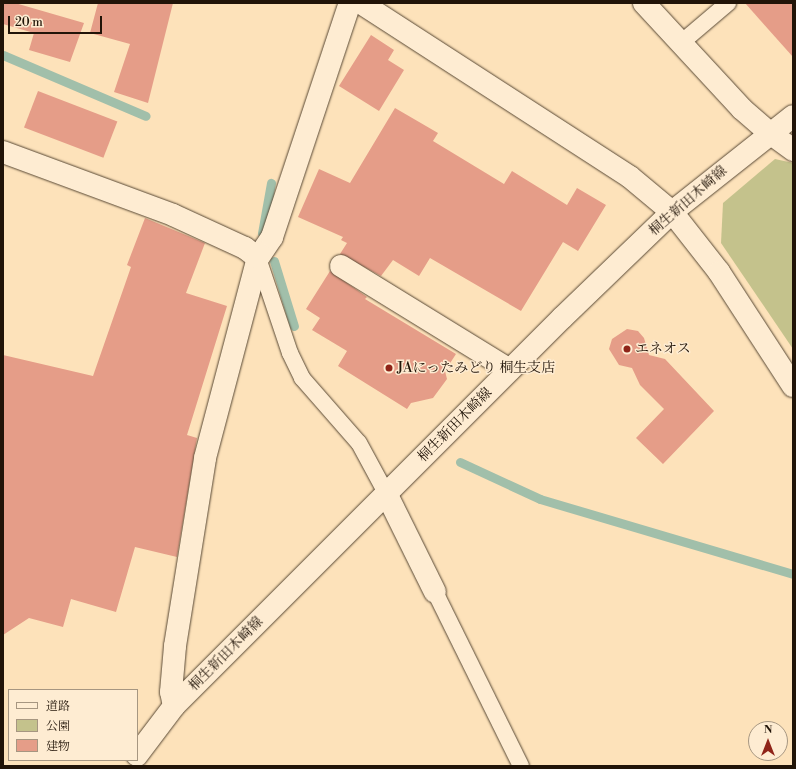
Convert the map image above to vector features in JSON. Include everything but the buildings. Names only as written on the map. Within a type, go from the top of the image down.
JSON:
[{"type":"street","points":[[174,706],[171,692],[175,646],[205,458],[258,258],[272,237],[350,3]]},
{"type":"street","points":[[361,3],[630,177],[672,212],[719,272],[793,386]]},
{"type":"street","points":[[644,3],[742,109],[793,150]]},
{"type":"street","name":"桐生新田木崎線","points":[[138,754],[174,706],[386,493],[672,212],[793,116]]},
{"type":"street","points":[[3,153],[173,215],[245,248],[258,258]]},
{"type":"street","points":[[341,266],[510,370]]},
{"type":"street","points":[[386,493],[435,592]]},
{"type":"lane","points":[[681,43],[728,3]]},
{"type":"lane","points":[[258,258],[290,353],[302,378],[359,443],[386,493]]},
{"type":"lane","points":[[435,592],[520,766]]},
{"type":"green space","points":[[775,159],[793,163],[793,349],[721,243],[723,203]]},
{"type":"waterway","points":[[3,55],[146,116]]},
{"type":"waterway","points":[[262,233],[271,183]]},
{"type":"waterway","points":[[274,261],[294,326]]},
{"type":"waterway","points":[[460,462],[540,499],[793,574]]},
{"type":"place","name":"エネオス","points":[[627,349]]},
{"type":"place","name":"JAにったみどり 桐生支店","points":[[389,368]]}]
